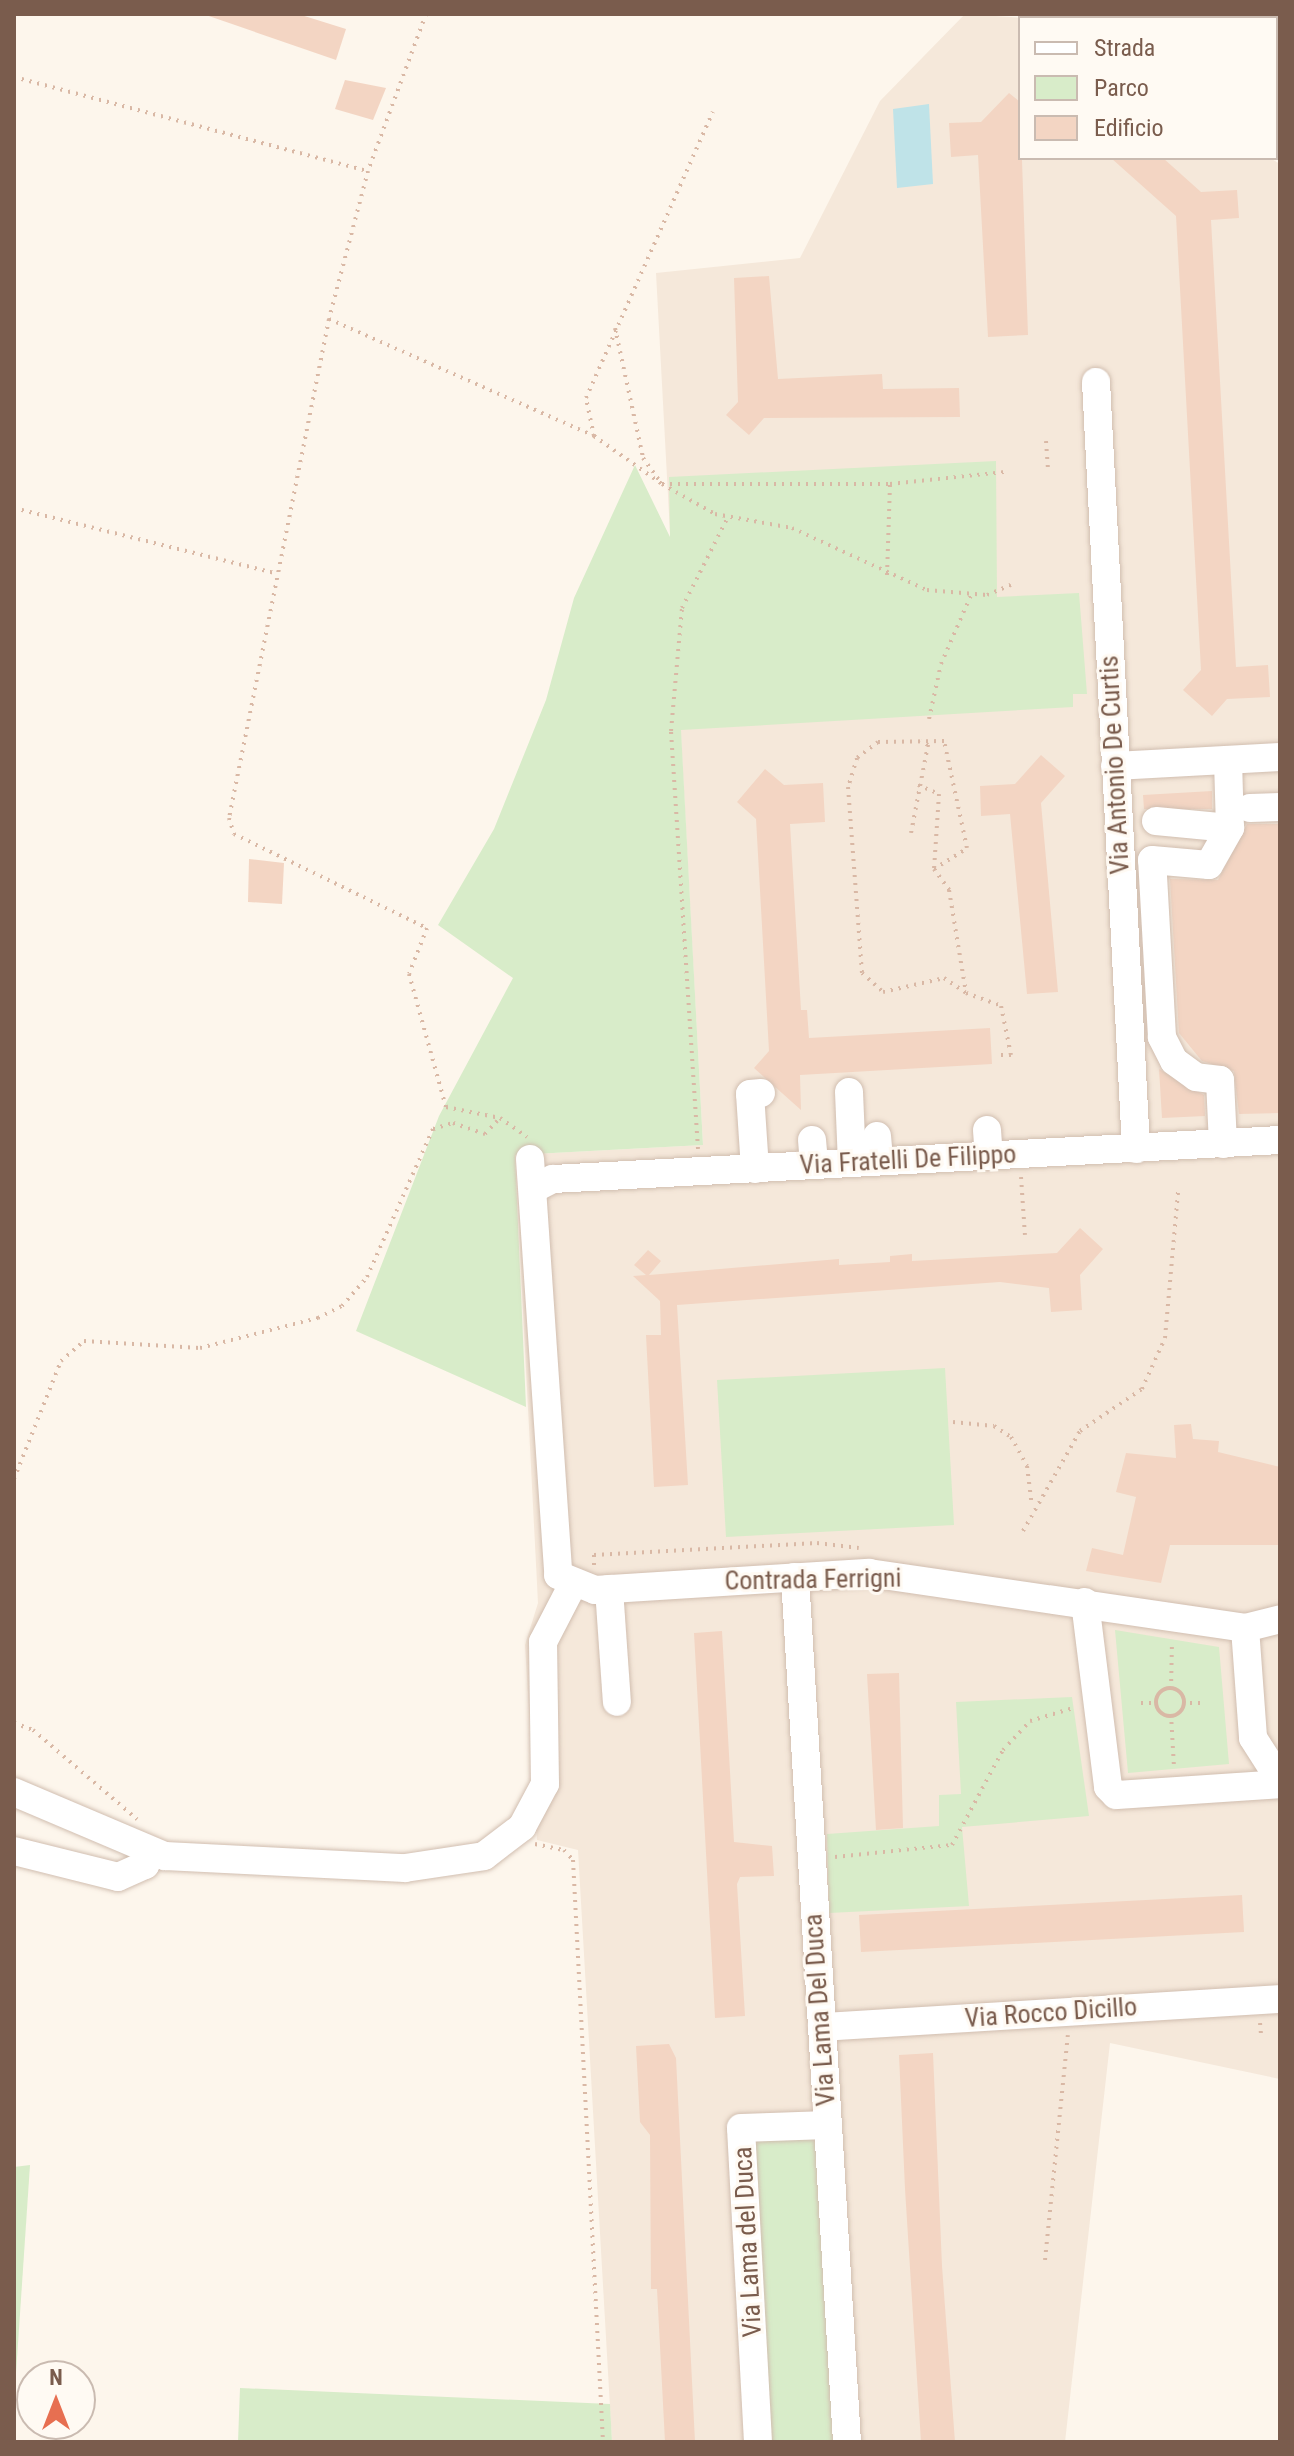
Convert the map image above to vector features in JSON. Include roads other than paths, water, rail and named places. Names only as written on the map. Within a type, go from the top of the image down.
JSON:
[{"type":"street","name":"Via Antonio De Curtis","points":[[1096,382],[1136,1149]]},
{"type":"street","points":[[1115,766],[1280,757]]},
{"type":"street","points":[[1223,1144],[1220,1080],[1196,1077],[1174,1061],[1162,1037],[1152,860],[1209,865],[1240,818],[1228,760]]},
{"type":"street","points":[[1156,821],[1240,818],[1280,807]]},
{"type":"street","points":[[849,1092],[870,1153]]},
{"type":"street","points":[[760,1169],[750,1094],[761,1093]]},
{"type":"street","name":"Via Fratelli De Filippo","points":[[537,1187],[610,1188],[870,1153],[938,1169],[1003,1154],[1071,1162],[1136,1149],[1280,1140]]},
{"type":"street","points":[[530,1159],[537,1187],[553,1562],[592,1588],[617,1702]]},
{"type":"street","name":"Contrada Ferrigni","points":[[592,1588],[869,1573],[1085,1602],[1245,1628],[1280,1619]]},
{"type":"street","name":"Via Lama Del Duca","points":[[795,1577],[847,2442]]},
{"type":"street","points":[[14,1792],[148,1851],[405,1868],[484,1856],[515,1834],[545,1784],[543,1642],[592,1588]]},
{"type":"street","points":[[1085,1602],[1108,1787],[1116,1795],[1280,1782],[1253,1738],[1245,1628]]},
{"type":"street","points":[[14,1851],[118,1877],[145,1865],[148,1851]]},
{"type":"street","name":"Via Rocco Dicillo","points":[[822,2027],[1280,1999]]},
{"type":"street","name":"Via Lama del Duca","points":[[758,2442],[741,2128],[828,2125]]},
{"type":"water","points":[[929,104],[933,184],[897,188],[893,109]]}]
